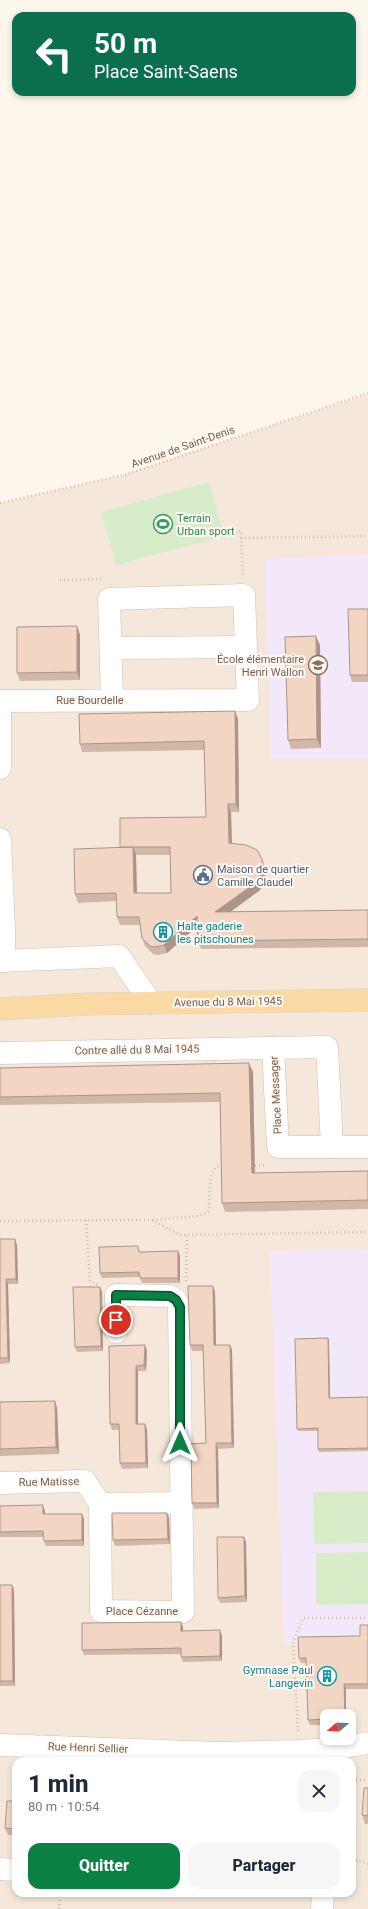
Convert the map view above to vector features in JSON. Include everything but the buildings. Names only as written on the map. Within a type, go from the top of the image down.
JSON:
[{"type":"main road","name":"Avenue du 8 Mai 1945","points":[[0,995],[27,994],[88,1004]]},
{"type":"main road","name":"Avenue du 8 Mai 1945","points":[[0,1009],[88,1004],[368,1000]]},
{"type":"street","points":[[110,648],[246,647],[244,595],[109,599],[110,648],[112,700]]},
{"type":"street","name":"Rue Bourdelle","points":[[0,700],[248,700],[246,647]]},
{"type":"street","points":[[0,694],[0,768]]},
{"type":"street","points":[[0,839],[4,930],[2,961],[119,956],[151,1003]]},
{"type":"street","name":"Place Messager","points":[[332,1147],[327,1047],[273,1048],[278,1147],[332,1147],[368,1147]]},
{"type":"street","name":"Contre allé du 8 Mai 1945","points":[[0,1052],[273,1048]]},
{"type":"street","points":[[100,1504],[181,1503],[180,1307],[176,1300],[170,1296],[116,1295],[116,1332]]},
{"type":"street","name":"Rue Matisse","points":[[0,1483],[85,1481],[100,1504]]},
{"type":"street","name":"Place Cézanne","points":[[100,1504],[101,1611],[183,1612],[181,1503]]},
{"type":"street","name":"Rue Henri Sellier","points":[[0,1745],[219,1753],[299,1751],[329,1755],[368,1743]]},
{"type":"street","points":[[0,1869],[12,1870]]},
{"type":"street","points":[[322,1909],[323,1897]]},
{"type":"path","name":"Avenue de Saint-Denis","points":[[0,503],[128,474],[368,393]]},
{"type":"path","points":[[224,536],[241,531],[244,595]]},
{"type":"path","points":[[241,538],[368,536]]},
{"type":"path","points":[[247,1166],[268,1164]]},
{"type":"path","points":[[0,1221],[152,1220],[199,1216],[208,1212],[210,1204],[211,1173],[216,1167],[232,1166]]},
{"type":"path","points":[[86,1220],[90,1281],[116,1295]]},
{"type":"path","points":[[152,1220],[180,1235],[368,1232]]},
{"type":"path","points":[[176,1300],[186,1286],[187,1235]]},
{"type":"path","points":[[299,1751],[293,1643],[304,1618],[368,1618]]},
{"type":"path","points":[[356,1780],[368,1780]]},
{"type":"path","points":[[356,1860],[368,1864]]},
{"type":"path","points":[[59,1909],[60,1897]]},
{"type":"shaded area","points":[[368,394],[368,1909],[0,1909],[0,503],[119,476]]},
{"type":"shaded area","name":"École élémentaire Henri Wallon","points":[[368,555],[368,759],[271,759],[265,558]]},
{"type":"shaded area","points":[[368,1249],[368,1689],[346,1689],[346,1709],[320,1709],[320,1725],[310,1725],[308,1663],[300,1643],[284,1643],[270,1251]]},
{"type":"green space","name":"Terrain Urban sport","points":[[209,482],[224,536],[116,565],[101,512]]},
{"type":"green space","points":[[368,1491],[368,1543],[314,1544],[313,1492]]},
{"type":"green space","points":[[368,1552],[368,1604],[316,1605],[316,1553]]},
{"type":"place","name":"Terrain Urban sport","points":[[163,524]]},
{"type":"place","name":"École élémentaire Henri Wallon","points":[[318,665]]},
{"type":"place","name":"Maison de quartier Camille Claudel","points":[[203,875]]},
{"type":"place","name":"Halte gaderie les pitschounes","points":[[163,932]]},
{"type":"place","name":"Gymnase Paul Langevin","points":[[327,1676]]},
{"type":"route","points":[[116,1320],[116,1295],[170,1296],[176,1300],[180,1307],[180,1443]]}]
